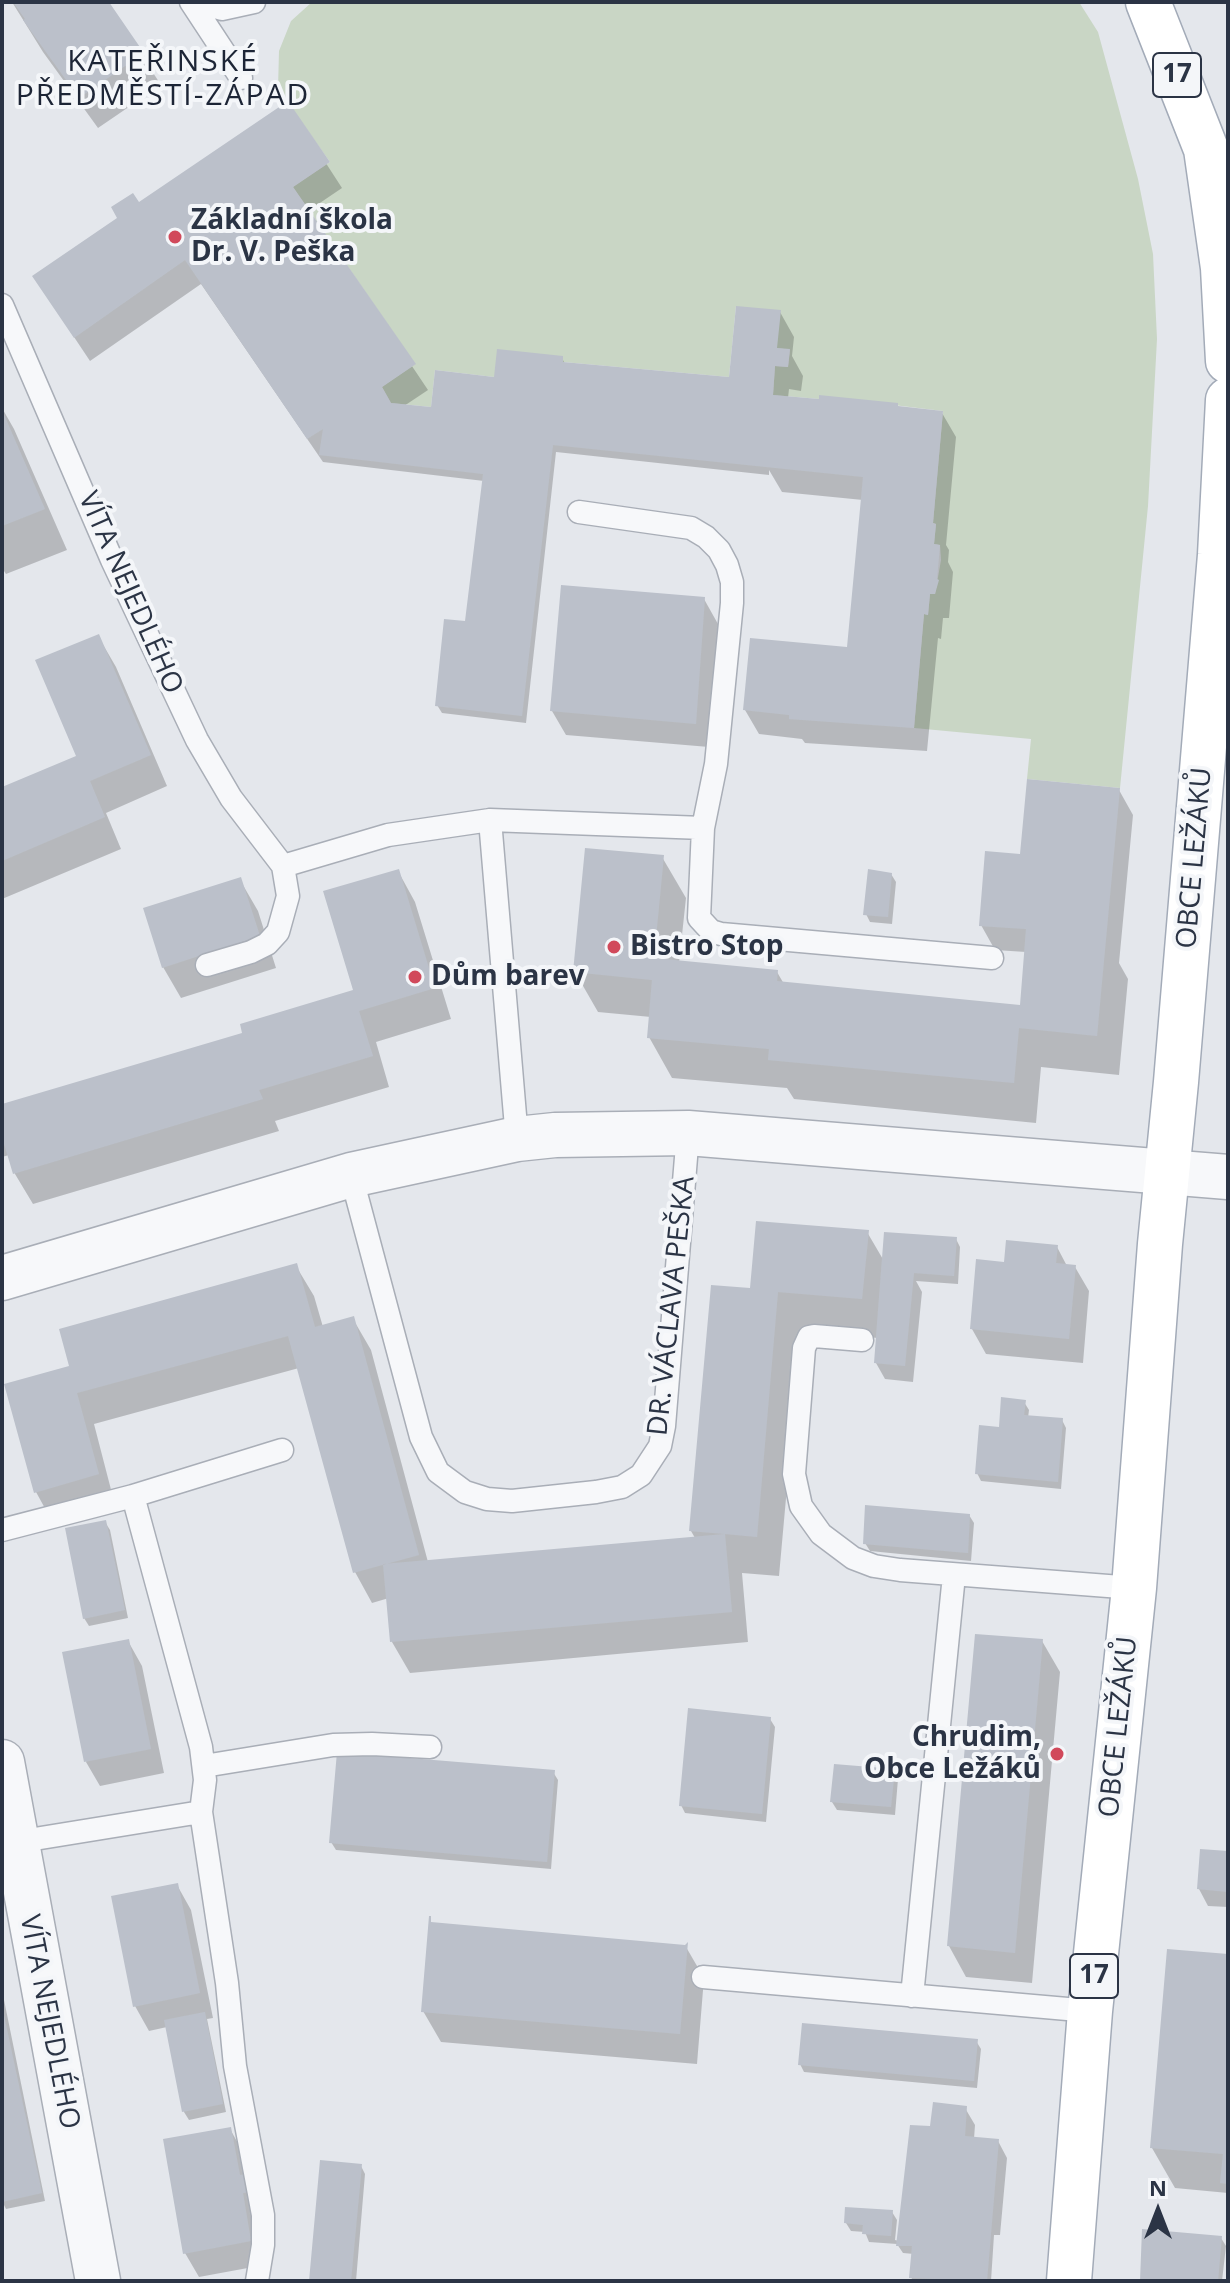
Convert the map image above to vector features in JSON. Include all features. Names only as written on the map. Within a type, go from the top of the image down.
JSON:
[{"type":"main road","name":"17","points":[[1148,2],[1221,145],[1228,361]]},
{"type":"main road","name":"OBCE LEŽÁKŮ","points":[[1069,2281],[1090,2011],[1134,1588],[1220,555],[1228,400]]},
{"type":"street","name":"DR. VÁCLAVA PEŠKA","points":[[2,1278],[351,1175],[517,1139],[613,1132],[688,1133],[1168,1172]]},
{"type":"street","points":[[1168,1172],[1228,1177]]},
{"type":"street","name":"VÍTA NEJEDLÉHO","points":[[2,1762],[98,2281]]},
{"type":"lane","points":[[191,2],[241,78]]},
{"type":"lane","points":[[198,2],[222,9],[254,2]]},
{"type":"lane","name":"VÍTA NEJEDLÉHO","points":[[2,305],[112,560],[197,740],[231,798],[283,866]]},
{"type":"lane","points":[[579,512],[691,528],[713,543],[727,565],[732,582],[732,603],[716,764],[703,828],[698,908],[699,918],[711,931],[992,958]]},
{"type":"lane","points":[[490,820],[517,1139]]},
{"type":"lane","points":[[207,965],[251,952],[267,944],[278,932],[288,896],[283,866],[388,835],[490,820],[703,828]]},
{"type":"lane","name":"DR. VÁCLAVA PEŠKA","points":[[351,1175],[421,1437],[438,1472],[465,1492],[487,1499],[512,1501],[596,1492],[622,1487],[641,1475],[660,1446],[688,1133]]},
{"type":"lane","points":[[862,1340],[814,1336],[806,1342],[793,1456],[801,1506],[821,1534],[853,1558],[874,1566],[1134,1588]]},
{"type":"lane","points":[[2,1530],[133,1496],[282,1450]]},
{"type":"lane","points":[[133,1496],[204,1766],[201,1812],[227,1983],[235,2066],[263,2215],[263,2245],[257,2281]]},
{"type":"lane","points":[[912,1996],[954,1575]]},
{"type":"lane","points":[[204,1766],[333,1745],[430,1747]]},
{"type":"lane","points":[[16,1842],[201,1812]]},
{"type":"lane","points":[[703,1977],[1090,2011]]},
{"type":"green space","points":[[312,2],[1079,2],[1098,32],[1138,179],[1153,254],[1157,339],[1148,506],[1120,788],[1027,779],[1031,739],[914,728],[924,614],[928,615],[930,594],[935,594],[941,560],[940,545],[934,544],[936,524],[933,523],[943,411],[819,396],[819,399],[773,395],[775,366],[788,367],[790,350],[777,348],[736,306],[729,377],[563,362],[563,356],[494,377],[435,370],[431,407],[391,403],[382,387],[415,364],[293,187],[330,162],[278,89],[279,51],[291,21]]},
{"type":"building","points":[[13,2],[109,2],[144,53],[79,98]]},
{"type":"building","points":[[288,101],[330,162],[293,187],[416,364],[382,387],[391,403],[431,407],[435,370],[494,377],[497,349],[563,356],[563,362],[729,377],[736,306],[781,310],[777,348],[790,349],[788,367],[775,366],[773,395],[819,399],[819,395],[943,411],[933,523],[936,524],[934,544],[940,545],[939,580],[935,594],[930,594],[928,615],[924,614],[914,728],[789,719],[789,715],[743,710],[750,638],[847,647],[863,477],[553,445],[522,716],[435,706],[444,619],[465,621],[483,474],[319,455],[323,429],[307,439],[185,260],[74,338],[32,276],[117,218],[111,207],[133,193],[139,202]]},
{"type":"building","points":[[2,410],[45,509],[2,526]]},
{"type":"building","points":[[561,585],[705,597],[696,724],[550,711]]},
{"type":"building","points":[[99,634],[151,755],[90,781],[105,817],[2,861],[2,787],[76,756],[35,660]]},
{"type":"building","points":[[1027,779],[1120,788],[1097,1036],[1019,1028],[1014,1083],[768,1060],[769,1049],[647,1038],[652,980],[573,972],[585,848],[664,855],[654,958],[778,970],[777,981],[1020,1005],[1026,929],[979,926],[985,851],[1020,854]]},
{"type":"building","points":[[399,869],[435,988],[359,1011],[373,1056],[259,1090],[263,1099],[13,1174],[2,1137],[2,1104],[242,1033],[240,1024],[353,990],[323,891]]},
{"type":"building","points":[[868,869],[892,873],[888,917],[863,915]]},
{"type":"building","points":[[241,877],[260,936],[162,968],[143,908]]},
{"type":"building","points":[[756,1221],[869,1230],[862,1299],[778,1292],[757,1537],[689,1531],[711,1285],[750,1288]]},
{"type":"building","points":[[884,1232],[957,1237],[954,1276],[914,1273],[905,1366],[874,1363]]},
{"type":"building","points":[[1006,1240],[1058,1245],[1056,1263],[1076,1265],[1069,1339],[970,1329],[976,1259],[1004,1262]]},
{"type":"building","points":[[297,1263],[315,1327],[354,1316],[419,1555],[353,1573],[288,1336],[77,1393],[99,1474],[34,1493],[4,1384],[69,1366],[59,1329]]},
{"type":"building","points":[[1001,1397],[1026,1400],[1024,1415],[1063,1418],[1058,1482],[975,1474],[979,1425],[999,1427]]},
{"type":"building","points":[[865,1505],[970,1514],[968,1553],[863,1544]]},
{"type":"building","points":[[106,1520],[125,1610],[83,1619],[65,1528]]},
{"type":"building","points":[[725,1534],[732,1612],[390,1642],[383,1564]]},
{"type":"building","points":[[975,1634],[1043,1639],[1015,1953],[947,1946]]},
{"type":"building","points":[[129,1639],[151,1749],[84,1762],[62,1652]]},
{"type":"building","points":[[688,1708],[771,1717],[762,1814],[679,1806]]},
{"type":"building","points":[[337,1752],[555,1770],[547,1862],[329,1843]]},
{"type":"building","points":[[834,1764],[895,1769],[891,1807],[830,1802]]},
{"type":"building","points":[[1200,1849],[1228,1851],[1228,1892],[1197,1889]]},
{"type":"building","points":[[178,1883],[200,1993],[133,2007],[111,1896]]},
{"type":"building","points":[[429,1916],[431,1922],[685,1945],[688,1942],[680,2034],[421,2012]]},
{"type":"building","points":[[1167,1949],[1228,1954],[1228,2184],[1220,2183],[1223,2154],[1150,2148]]},
{"type":"building","points":[[2,2006],[42,2193],[2,2202]]},
{"type":"building","points":[[205,2012],[223,2104],[182,2112],[164,2020]]},
{"type":"building","points":[[802,2023],[978,2039],[974,2081],[798,2065]]},
{"type":"building","points":[[933,2102],[967,2106],[965,2136],[999,2139],[987,2281],[909,2278],[912,2246],[896,2246],[910,2125],[930,2126]]},
{"type":"building","points":[[231,2127],[240,2175],[247,2174],[250,2192],[243,2193],[251,2241],[183,2254],[163,2139]]},
{"type":"building","points":[[320,2160],[362,2164],[351,2281],[309,2281]]},
{"type":"building","points":[[845,2207],[893,2210],[891,2236],[862,2234],[863,2225],[844,2223]]},
{"type":"building","points":[[1142,2229],[1222,2236],[1218,2281],[1140,2281]]},
{"type":"place","name":"Základní škola Dr. V. Peška","points":[[175,237]]},
{"type":"place","name":"Bistro Stop","points":[[614,947]]},
{"type":"place","name":"Dům barev","points":[[415,977]]},
{"type":"place","name":"Chrudim, Obce Ležáků","points":[[1057,1754]]},
{"type":"district","name":"KATEŘINSKÉ PŘEDMĚSTÍ-ZÁPAD","points":[[163,79]]}]
